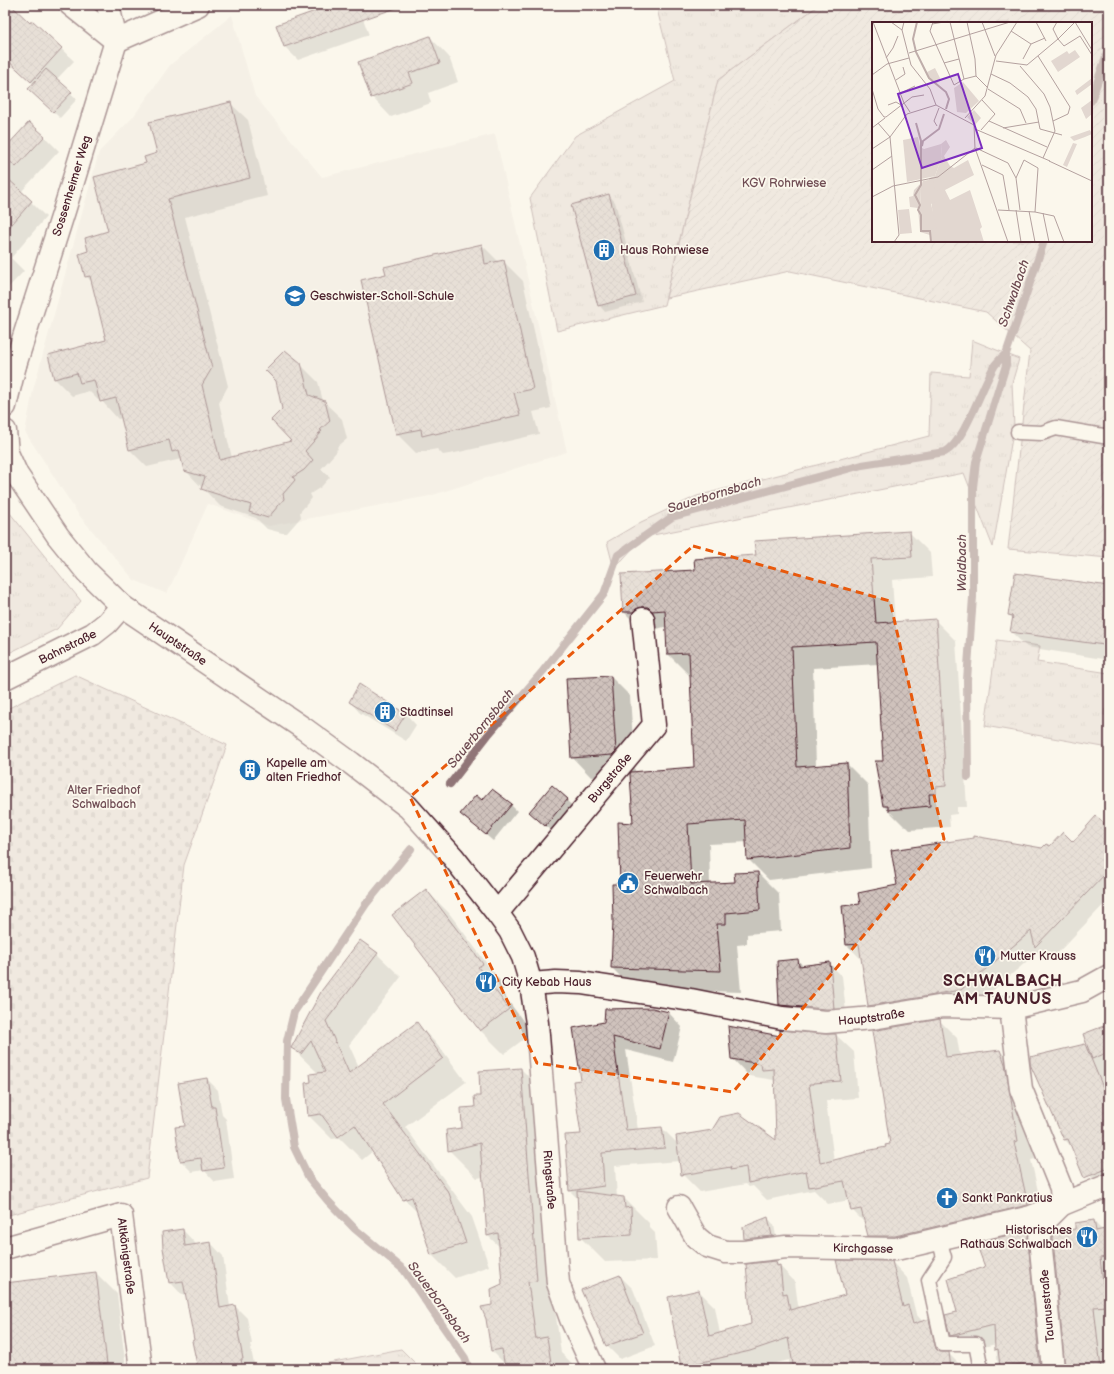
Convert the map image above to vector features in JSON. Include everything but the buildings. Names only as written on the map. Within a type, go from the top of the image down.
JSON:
[{"type":"street","points":[[71,5],[116,41],[198,5]]},
{"type":"street","name":"Sossenheimer Weg","points":[[10,363],[62,218],[116,41],[108,5]]},
{"type":"street","points":[[5,406],[10,363]]},
{"type":"street","name":"Hauptstraße","points":[[5,430],[7,453],[17,475],[58,536],[87,572],[122,606],[303,728],[351,763],[408,808],[453,858],[497,913]]},
{"type":"street","name":"Bahnstraße","points":[[5,678],[93,634],[107,623],[122,606]]},
{"type":"street","name":"Burgstraße","points":[[497,913],[654,724],[643,619]]},
{"type":"street","points":[[497,913],[510,931],[523,957],[531,984]]},
{"type":"street","name":"Hauptstraße","points":[[531,984],[556,982],[581,983],[691,1000],[782,1018],[826,1022],[873,1018],[944,1006],[1010,1008],[1082,991],[1109,976]]},
{"type":"street","name":"Ringstraße","points":[[531,984],[537,1023],[558,1283],[571,1319],[594,1369]]},
{"type":"street","points":[[1010,1008],[1021,1089],[1061,1188],[1062,1204]]},
{"type":"street","name":"Kirchgasse","points":[[679,1207],[696,1237],[707,1246],[726,1252],[744,1252],[786,1247],[896,1249],[1031,1217],[1109,1185]]},
{"type":"street","name":"Taunusstraße","points":[[1053,1369],[1040,1239],[1042,1224],[1062,1204]]},
{"type":"street","name":"Altkönigstraße","points":[[5,1248],[121,1214],[141,1369]]},
{"type":"lane","points":[[1018,432],[1042,433],[1056,428],[1109,437]]},
{"type":"lane","points":[[939,1239],[944,1257],[929,1280],[943,1344],[976,1344],[981,1369]]},
{"type":"highlighted area","points":[[693,546],[890,601],[944,839],[733,1092],[537,1063],[410,797]]},
{"type":"shaded area","name":"Geschwister-Scholl-Schule","points":[[232,15],[255,96],[322,177],[495,134],[567,452],[430,496],[269,526],[208,504],[167,594],[134,580],[78,514],[25,432],[33,390],[99,152],[133,117],[170,65]]},
{"type":"green space","points":[[656,5],[819,5],[718,80],[664,305],[557,331],[530,198],[575,136],[675,81]]},
{"type":"green space","name":"KGV Rohrwiese","points":[[819,5],[1109,5],[1109,558],[1008,549],[1030,351],[986,312],[790,271],[666,298],[718,80]]},
{"type":"green space","points":[[972,340],[1019,359],[1012,383],[1014,427],[993,547],[964,473],[643,537],[614,569],[607,542],[641,522],[697,496],[929,436],[931,373],[969,376]]},
{"type":"green space","points":[[5,507],[81,601],[57,629],[5,655]]},
{"type":"green space","points":[[997,640],[1040,646],[1037,662],[1109,673],[1109,708],[1105,709],[1104,715],[1109,715],[1109,748],[985,726]]},
{"type":"green space","name":"Alter Friedhof Schwalbach","points":[[75,675],[227,745],[184,865],[147,1178],[5,1216],[5,710]]},
{"type":"green space","points":[[401,1349],[421,1369],[314,1369],[313,1366]]},
{"type":"waterway","name":"Schwalbach","points":[[1092,98],[1109,48]]},
{"type":"waterway","name":"Waldbach","points":[[968,777],[967,680],[973,597],[973,487],[976,462],[1006,365],[1006,354],[1044,242]]},
{"type":"waterway","name":"Sauerbornsbach","points":[[450,784],[488,735],[543,671],[604,594],[618,555],[672,517],[862,465],[945,452],[959,437],[973,412],[995,365],[1006,354]]},
{"type":"waterway","name":"Sauerbornsbach","points":[[411,849],[366,904],[294,1012],[287,1041],[286,1099],[294,1147],[309,1178],[328,1201],[355,1229],[404,1270],[465,1358],[469,1369]]},
{"type":"place","name":"Haus Rohrwiese","points":[[604,250]]},
{"type":"place","name":"Geschwister-Scholl-Schule","points":[[295,296]]},
{"type":"place","name":"Stadtinsel","points":[[385,712]]},
{"type":"place","name":"Kapelle am alten Friedhof","points":[[250,770]]},
{"type":"place","name":"Feuerwehr Schwalbach","points":[[628,883]]},
{"type":"place","name":"Mutter Krauss","points":[[985,956]]},
{"type":"place","name":"City Kebab Haus","points":[[486,982]]},
{"type":"place","name":"Sankt Pankratius","points":[[947,1198]]},
{"type":"place","name":"Historisches Rathaus Schwalbach","points":[[1087,1237]]},
{"type":"district","name":"SCHWALBACH AM TAUNUS","points":[[1003,989]]}]
